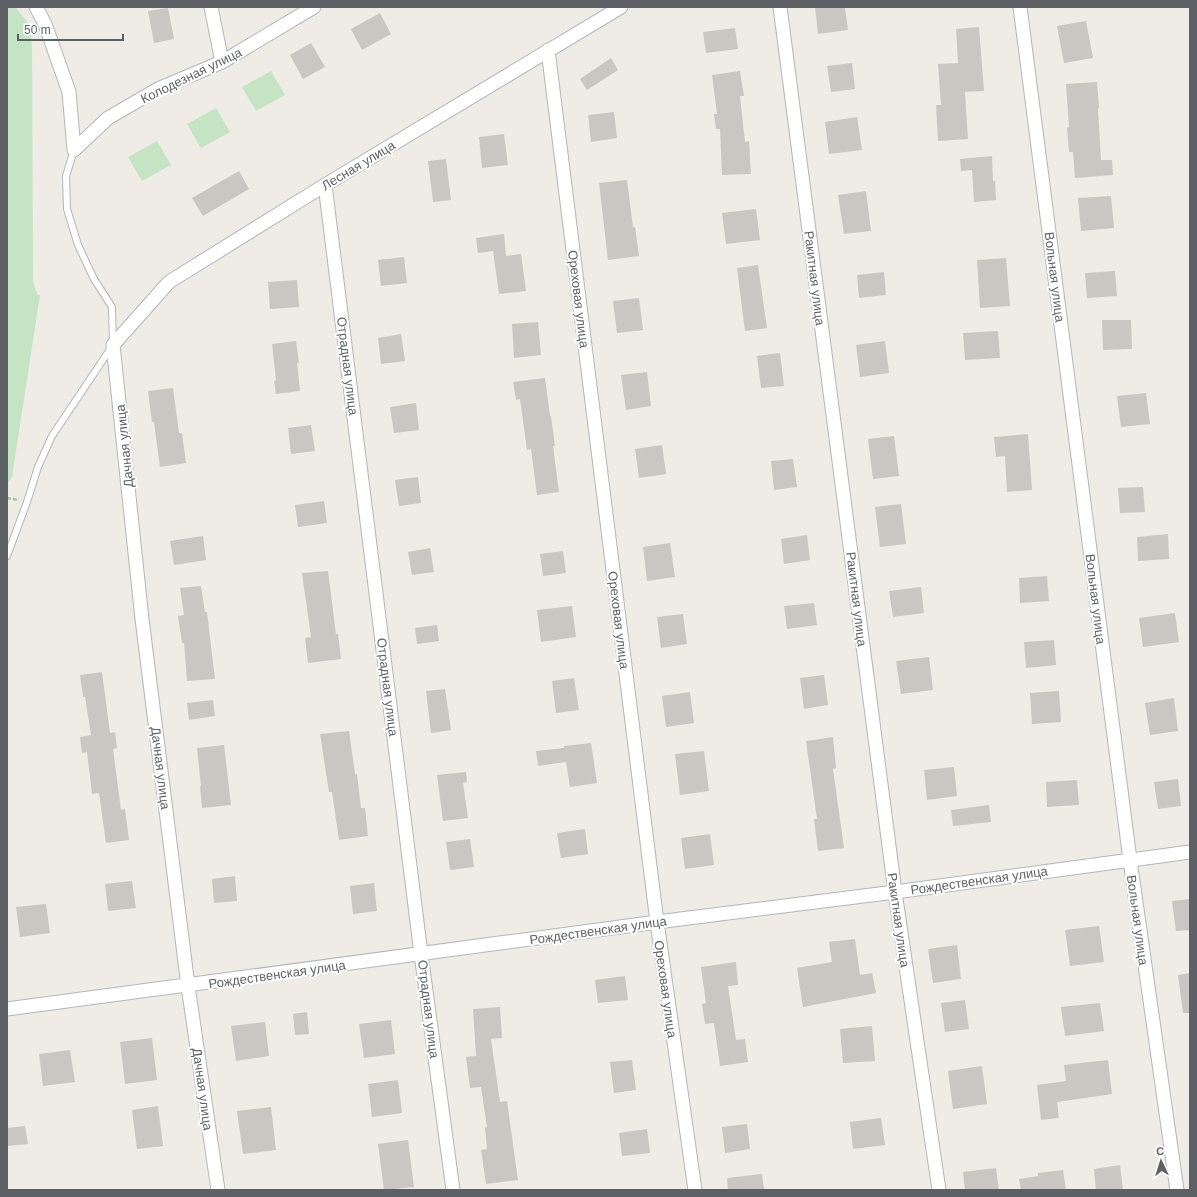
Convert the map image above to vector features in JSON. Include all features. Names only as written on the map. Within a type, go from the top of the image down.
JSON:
[{"type":"street","points":[[36,7],[45,24],[69,92],[74,150]]},
{"type":"street","points":[[212,7],[222,62]]},
{"type":"street","name":"Колодезная улица","points":[[74,150],[108,118],[158,89],[222,62],[314,7]]},
{"type":"street","name":"Лесная улица","points":[[113,345],[168,282],[325,185],[621,7]]},
{"type":"street","name":"Ракитная улица","points":[[780,7],[895,892],[939,1190]]},
{"type":"street","name":"Вольная улица","points":[[1020,7],[1130,860],[1177,1190]]},
{"type":"street","name":"Ореховая улица","points":[[548,50],[657,922],[695,1190]]},
{"type":"street","name":"Отрадная улица","points":[[325,185],[452,1190]]},
{"type":"street","name":"Дачная улица","points":[[113,345],[143,627],[188,986],[218,1190]]},
{"type":"street","name":"Рождественская улица","points":[[7,1009],[1190,852]]},
{"type":"lane","points":[[7,556],[38,467],[52,436],[113,345],[112,307],[94,279],[78,245],[67,209],[66,176],[74,150]]},
{"type":"green space","points":[[7,7],[15,7],[30,25],[32,46],[33,281],[37,294],[40,295],[12,477],[7,485]]},
{"type":"green space","points":[[271,71],[285,95],[256,111],[242,87]]},
{"type":"green space","points":[[216,108],[230,132],[201,148],[187,124]]},
{"type":"green space","points":[[157,141],[171,165],[142,181],[128,157]]},
{"type":"building","points":[[815,7],[845,7],[848,30],[818,34]]},
{"type":"building","points":[[168,8],[174,39],[154,43],[148,11]]},
{"type":"building","points":[[380,13],[391,34],[362,50],[351,29]]},
{"type":"building","points":[[1086,21],[1093,58],[1064,63],[1057,26]]},
{"type":"building","points":[[979,27],[984,91],[965,92],[968,139],[938,141],[936,105],[941,105],[938,64],[958,63],[956,29]]},
{"type":"building","points":[[735,28],[738,49],[706,53],[703,32]]},
{"type":"building","points":[[311,43],[325,67],[303,79],[290,55]]},
{"type":"building","points":[[611,58],[618,70],[587,90],[580,79]]},
{"type":"building","points":[[852,63],[855,89],[831,92],[827,66]]},
{"type":"building","points":[[740,71],[744,96],[740,96],[745,142],[749,141],[751,174],[722,175],[720,129],[716,129],[714,114],[717,114],[712,75]]},
{"type":"building","points":[[1097,82],[1101,160],[1112,160],[1113,175],[1075,178],[1073,152],[1069,152],[1066,84]]},
{"type":"building","points":[[614,112],[617,138],[591,142],[588,115]]},
{"type":"building","points":[[857,117],[862,150],[829,154],[825,122]]},
{"type":"building","points":[[504,134],[508,165],[482,168],[479,137]]},
{"type":"building","points":[[992,156],[993,181],[995,181],[996,200],[974,202],[972,170],[961,171],[960,159]]},
{"type":"building","points":[[446,159],[451,200],[433,202],[428,161]]},
{"type":"building","points":[[239,171],[249,189],[203,216],[192,198]]},
{"type":"building","points":[[627,180],[633,227],[635,227],[639,256],[608,260],[599,183]]},
{"type":"building","points":[[866,191],[871,231],[844,234],[838,195]]},
{"type":"building","points":[[1111,196],[1114,228],[1081,231],[1078,198]]},
{"type":"building","points":[[756,209],[760,240],[726,244],[722,213]]},
{"type":"building","points":[[504,234],[506,256],[521,254],[526,291],[499,294],[493,251],[478,253],[476,238]]},
{"type":"building","points":[[404,257],[407,283],[381,286],[378,260]]},
{"type":"building","points":[[1006,258],[1010,306],[980,308],[977,260]]},
{"type":"building","points":[[758,265],[767,328],[745,331],[737,268]]},
{"type":"building","points":[[1115,271],[1117,296],[1087,298],[1085,273]]},
{"type":"building","points":[[884,272],[886,295],[859,298],[857,275]]},
{"type":"building","points":[[297,280],[299,307],[270,309],[268,282]]},
{"type":"building","points":[[639,298],[643,330],[617,333],[613,301]]},
{"type":"building","points":[[1102,320],[1131,320],[1132,349],[1103,350]]},
{"type":"building","points":[[538,322],[541,355],[514,358],[512,324]]},
{"type":"building","points":[[998,331],[1000,358],[965,360],[963,333]]},
{"type":"building","points":[[401,334],[405,361],[381,364],[378,338]]},
{"type":"building","points":[[296,341],[299,363],[297,363],[300,391],[276,394],[272,344]]},
{"type":"building","points":[[885,341],[889,373],[860,377],[856,345]]},
{"type":"building","points":[[780,353],[784,386],[761,388],[757,356]]},
{"type":"building","points":[[647,372],[651,406],[626,410],[621,375]]},
{"type":"building","points":[[545,378],[555,446],[553,446],[559,492],[537,495],[531,449],[527,450],[520,399],[516,400],[513,382]]},
{"type":"building","points":[[173,388],[179,433],[182,433],[186,463],[160,467],[148,391]]},
{"type":"building","points":[[1146,393],[1150,424],[1121,427],[1117,396]]},
{"type":"building","points":[[416,403],[419,430],[394,433],[390,407]]},
{"type":"building","points":[[311,425],[315,451],[291,454],[288,428]]},
{"type":"building","points":[[1028,434],[1032,490],[1007,492],[1005,456],[996,457],[994,437]]},
{"type":"building","points":[[894,436],[899,476],[873,479],[868,439]]},
{"type":"building","points":[[662,445],[666,474],[639,478],[635,449]]},
{"type":"building","points":[[793,459],[797,487],[774,490],[771,461]]},
{"type":"building","points":[[418,477],[421,503],[399,506],[395,480]]},
{"type":"building","points":[[1143,487],[1145,512],[1120,513],[1118,488]]},
{"type":"building","points":[[324,501],[327,523],[298,527],[295,505]]},
{"type":"building","points":[[901,504],[906,544],[880,547],[875,507]]},
{"type":"building","points":[[1168,534],[1169,559],[1138,561],[1137,537]]},
{"type":"building","points":[[807,535],[810,560],[784,564],[781,539]]},
{"type":"building","points":[[203,536],[206,560],[174,565],[170,541]]},
{"type":"building","points":[[670,543],[675,577],[647,581],[643,547]]},
{"type":"building","points":[[430,548],[434,572],[412,575],[408,552]]},
{"type":"building","points":[[563,551],[566,573],[543,576],[540,554]]},
{"type":"building","points":[[328,571],[336,634],[338,634],[341,659],[308,663],[305,638],[311,637],[302,573]]},
{"type":"building","points":[[1047,576],[1049,601],[1020,603],[1019,578]]},
{"type":"building","points":[[201,586],[205,612],[207,612],[215,679],[187,681],[184,643],[182,643],[178,616],[184,615],[180,588]]},
{"type":"building","points":[[921,587],[924,613],[893,617],[889,591]]},
{"type":"building","points":[[814,603],[817,625],[787,629],[784,606]]},
{"type":"building","points":[[572,606],[576,637],[541,642],[537,610]]},
{"type":"building","points":[[1175,613],[1179,642],[1143,647],[1139,618]]},
{"type":"building","points":[[683,614],[687,644],[661,648],[657,617]]},
{"type":"building","points":[[437,625],[439,641],[417,644],[415,628]]},
{"type":"building","points":[[1054,640],[1056,665],[1026,668],[1024,642]]},
{"type":"building","points":[[929,657],[933,690],[901,694],[896,661]]},
{"type":"building","points":[[102,672],[110,733],[115,732],[117,748],[113,749],[121,810],[125,809],[129,840],[106,843],[99,793],[92,794],[87,752],[82,753],[80,737],[91,735],[80,675]]},
{"type":"building","points":[[824,675],[828,705],[804,709],[800,678]]},
{"type":"building","points":[[574,678],[579,710],[556,713],[552,681]]},
{"type":"building","points":[[445,689],[451,730],[431,733],[426,691]]},
{"type":"building","points":[[1059,691],[1061,722],[1032,724],[1030,693]]},
{"type":"building","points":[[690,692],[694,723],[666,727],[662,696]]},
{"type":"building","points":[[1174,698],[1178,731],[1150,735],[1145,703]]},
{"type":"building","points":[[213,700],[215,716],[189,720],[187,703]]},
{"type":"building","points":[[349,731],[355,774],[357,774],[361,808],[365,808],[368,836],[339,840],[332,792],[329,792],[320,734]]},
{"type":"building","points":[[833,737],[836,768],[833,769],[844,848],[818,851],[814,819],[817,819],[806,741]]},
{"type":"building","points":[[591,743],[597,783],[570,787],[566,762],[538,766],[536,751]]},
{"type":"building","points":[[224,745],[231,805],[202,808],[197,748]]},
{"type":"building","points":[[704,751],[709,791],[680,795],[675,754]]},
{"type":"building","points":[[954,767],[957,796],[927,800],[924,770]]},
{"type":"building","points":[[466,772],[467,782],[463,783],[468,818],[443,821],[437,775]]},
{"type":"building","points":[[1178,779],[1181,806],[1158,809],[1154,782]]},
{"type":"building","points":[[1077,780],[1079,805],[1047,807],[1046,782]]},
{"type":"building","points":[[989,805],[991,822],[953,826],[951,810]]},
{"type":"building","points":[[585,829],[588,854],[561,858],[557,833]]},
{"type":"building","points":[[710,834],[714,865],[685,869],[681,838]]},
{"type":"building","points":[[470,839],[474,867],[450,870],[446,842]]},
{"type":"building","points":[[235,876],[237,901],[214,903],[212,879]]},
{"type":"building","points":[[132,881],[136,908],[108,911],[105,884]]},
{"type":"building","points":[[374,883],[377,911],[353,914],[350,886]]},
{"type":"building","points":[[1190,899],[1190,930],[1176,931],[1172,901]]},
{"type":"building","points":[[46,904],[50,933],[20,937],[16,907]]},
{"type":"building","points":[[1099,926],[1104,962],[1070,966],[1065,930]]},
{"type":"building","points":[[855,939],[860,975],[872,973],[876,993],[803,1007],[797,968],[832,962],[829,942]]},
{"type":"building","points":[[957,945],[961,979],[933,983],[928,949]]},
{"type":"building","points":[[736,962],[738,985],[728,986],[736,1040],[745,1039],[748,1062],[720,1066],[714,1023],[705,1024],[702,1004],[706,1003],[701,967]]},
{"type":"building","points":[[1190,973],[1190,1013],[1183,1013],[1178,975]]},
{"type":"building","points":[[625,976],[628,1000],[598,1003],[595,980]]},
{"type":"building","points":[[965,1000],[969,1029],[945,1032],[941,1003]]},
{"type":"building","points":[[1100,1003],[1104,1031],[1065,1036],[1061,1007]]},
{"type":"building","points":[[500,1007],[502,1038],[491,1039],[500,1102],[507,1101],[518,1180],[486,1184],[481,1150],[487,1149],[485,1128],[487,1127],[481,1087],[470,1088],[466,1057],[476,1056],[473,1009]]},
{"type":"building","points":[[307,1012],[309,1034],[295,1035],[293,1014]]},
{"type":"building","points":[[391,1020],[395,1054],[364,1058],[359,1024]]},
{"type":"building","points":[[265,1022],[269,1056],[236,1061],[231,1026]]},
{"type":"building","points":[[872,1026],[875,1061],[843,1063],[840,1029]]},
{"type":"building","points":[[152,1038],[157,1080],[125,1084],[120,1042]]},
{"type":"building","points":[[70,1050],[75,1082],[43,1086],[39,1054]]},
{"type":"building","points":[[632,1060],[636,1090],[614,1093],[610,1062]]},
{"type":"building","points":[[1108,1060],[1112,1094],[1057,1102],[1059,1118],[1041,1120],[1037,1085],[1066,1081],[1064,1065]]},
{"type":"building","points":[[982,1066],[987,1104],[953,1109],[948,1071]]},
{"type":"building","points":[[398,1080],[402,1113],[372,1117],[368,1084]]},
{"type":"building","points":[[158,1106],[163,1146],[137,1149],[132,1110]]},
{"type":"building","points":[[271,1107],[276,1150],[243,1154],[237,1111]]},
{"type":"building","points":[[881,1118],[885,1145],[853,1149],[850,1122]]},
{"type":"building","points":[[747,1124],[750,1149],[725,1153],[722,1127]]},
{"type":"building","points":[[25,1126],[28,1144],[7,1146],[7,1128]]},
{"type":"building","points":[[647,1129],[650,1153],[622,1156],[619,1133]]},
{"type":"building","points":[[408,1140],[414,1187],[384,1190],[378,1144]]},
{"type":"building","points":[[1120,1165],[1123,1190],[1096,1190],[1094,1169]]},
{"type":"building","points":[[996,1168],[999,1190],[965,1190],[963,1172]]},
{"type":"building","points":[[1063,1170],[1066,1190],[1021,1190],[1019,1179],[1038,1176],[1038,1173]]},
{"type":"building","points":[[762,1174],[764,1189],[728,1190],[727,1178]]}]
